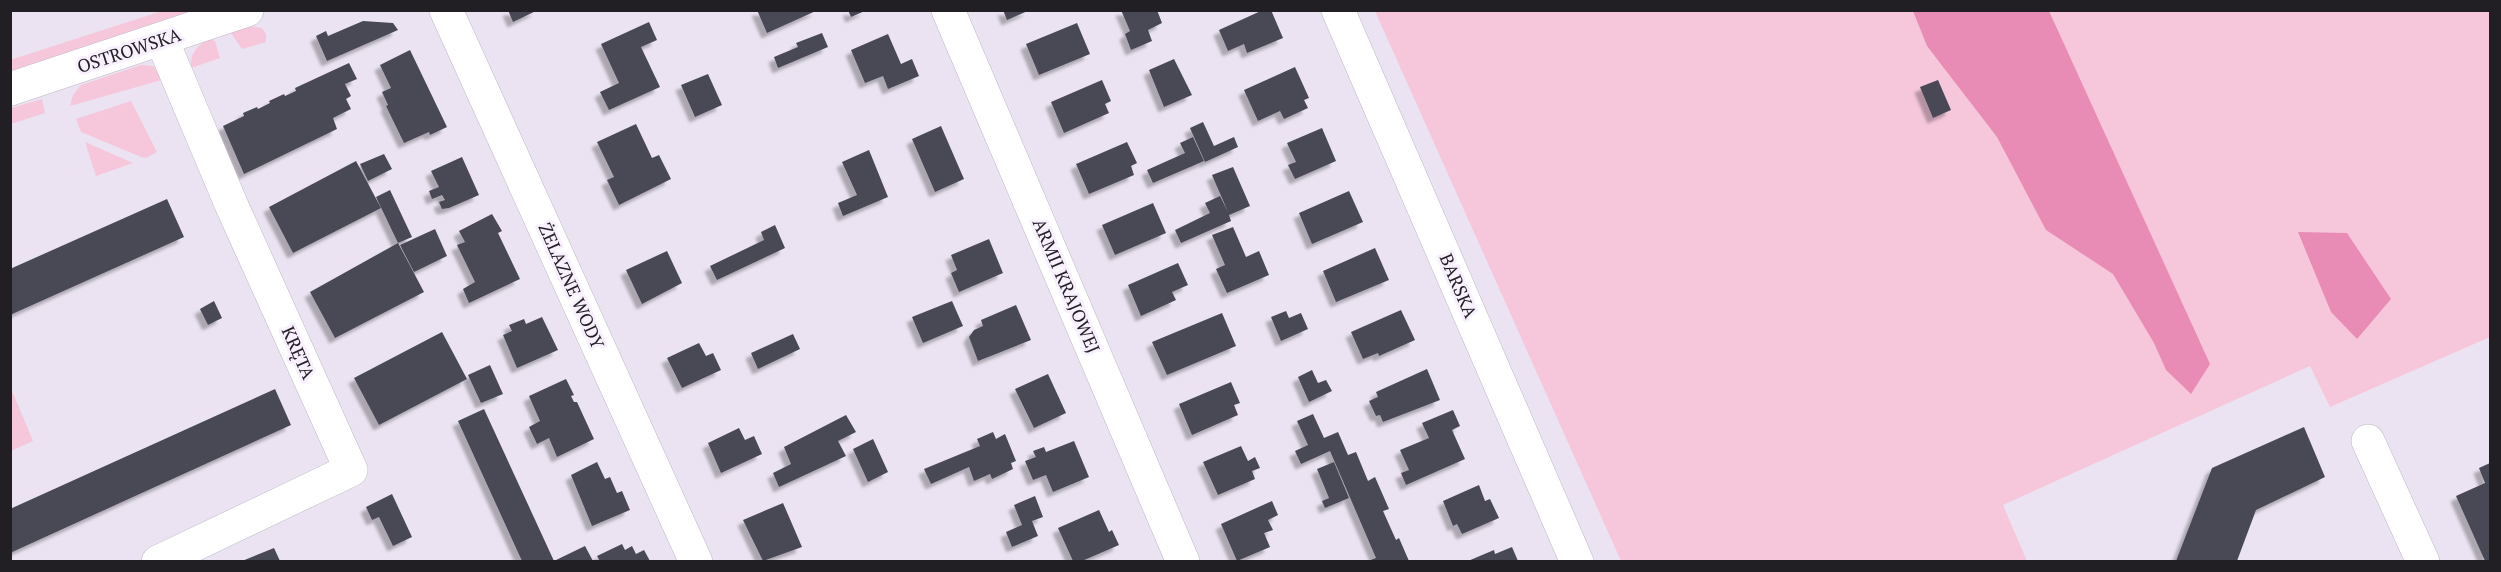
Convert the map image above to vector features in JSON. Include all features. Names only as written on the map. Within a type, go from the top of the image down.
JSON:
[{"type":"street","name":"OSTROWSKA","points":[[10,89],[247,10]]},
{"type":"street","name":"ŻELAZNE WODY","points":[[447,10],[696,561]]},
{"type":"street","name":"ARMII KRAJOWEJ","points":[[948,10],[1183,561]]},
{"type":"street","name":"BARSKA","points":[[1338,10],[1577,561]]},
{"type":"street","name":"KRĘTA","points":[[158,561],[351,470],[231,204],[162,40]]},
{"type":"street","points":[[2368,441],[2423,561]]},
{"type":"shaded area","points":[[162,11],[190,11],[189,14],[11,73],[10,60]]},
{"type":"shaded area","points":[[1375,11],[2490,11],[2490,337],[2330,407],[2310,366],[2003,505],[2027,561],[1621,561]]},
{"type":"shaded area","points":[[1913,11],[2049,11],[2210,364],[2191,394],[2166,370],[2154,343],[2113,274],[2046,230],[1997,137],[1927,46]]},
{"type":"shaded area","points":[[248,26],[262,28],[266,34],[266,42],[242,49],[231,33]]},
{"type":"shaded area","points":[[210,39],[215,41],[220,58],[191,68],[195,50]]},
{"type":"shaded area","points":[[141,65],[153,66],[165,79],[70,106],[73,95],[81,85]]},
{"type":"shaded area","points":[[42,99],[45,113],[11,124],[11,108]]},
{"type":"shaded area","points":[[131,101],[157,152],[146,158],[81,132],[76,119]]},
{"type":"shaded area","points":[[85,142],[133,163],[96,176]]},
{"type":"shaded area","points":[[2298,232],[2347,233],[2391,299],[2357,339],[2331,312]]},
{"type":"shaded area","points":[[10,386],[33,441],[11,451],[10,451]]},
{"type":"building","points":[[508,10],[538,10],[513,22]]},
{"type":"building","points":[[757,10],[818,10],[767,33]]},
{"type":"building","points":[[848,10],[867,10],[851,17]]},
{"type":"building","points":[[1003,10],[1030,10],[1007,20]]},
{"type":"building","points":[[1121,10],[1157,10],[1162,23],[1148,30],[1152,41],[1131,50],[1125,34],[1130,31]]},
{"type":"building","points":[[1263,10],[1271,10],[1283,38],[1247,53],[1244,44],[1228,51],[1219,30]]},
{"type":"building","points":[[363,21],[393,23],[398,30],[327,61],[316,36],[326,31],[328,36]]},
{"type":"building","points":[[649,22],[657,40],[641,47],[660,87],[609,110],[600,92],[619,83],[601,44]]},
{"type":"building","points":[[1077,23],[1090,54],[1039,75],[1026,44]]},
{"type":"building","points":[[822,33],[828,47],[778,68],[774,57],[798,47],[796,43]]},
{"type":"building","points":[[888,34],[901,64],[912,59],[919,76],[888,89],[883,76],[865,83],[851,50]]},
{"type":"building","points":[[410,50],[447,127],[404,143],[386,106],[388,105],[382,92],[391,88],[380,65]]},
{"type":"building","points":[[1174,59],[1192,95],[1164,107],[1149,70]]},
{"type":"building","points":[[349,63],[357,79],[345,84],[351,96],[346,99],[351,109],[333,118],[337,129],[244,174],[223,126],[244,116],[243,113],[257,107],[258,109],[270,103],[269,101],[296,91],[295,88]]},
{"type":"building","points":[[1295,67],[1309,98],[1304,100],[1308,108],[1284,119],[1280,111],[1258,121],[1244,90]]},
{"type":"building","points":[[708,74],[722,105],[695,117],[681,85]]},
{"type":"building","points":[[1102,80],[1111,101],[1105,104],[1109,113],[1064,133],[1051,102]]},
{"type":"building","points":[[1938,80],[1951,110],[1933,118],[1920,87]]},
{"type":"building","points":[[1203,122],[1214,146],[1234,137],[1238,147],[1205,162],[1190,128]]},
{"type":"building","points":[[636,124],[652,158],[659,155],[671,179],[619,205],[607,180],[614,177],[597,142]]},
{"type":"building","points":[[941,126],[964,179],[935,192],[912,139]]},
{"type":"building","points":[[1322,128],[1336,161],[1295,179],[1288,165],[1296,162],[1287,143]]},
{"type":"building","points":[[1193,137],[1204,161],[1153,183],[1147,170],[1185,153],[1180,143]]},
{"type":"building","points":[[1127,142],[1137,163],[1131,166],[1134,175],[1089,194],[1076,164]]},
{"type":"building","points":[[869,150],[888,197],[843,216],[838,203],[857,195],[842,162]]},
{"type":"building","points":[[384,154],[392,169],[368,181],[360,164]]},
{"type":"building","points":[[462,157],[479,195],[442,209],[439,202],[445,200],[442,195],[432,199],[429,191],[439,187],[431,171]]},
{"type":"building","points":[[356,161],[381,208],[293,253],[269,207]]},
{"type":"building","points":[[1233,167],[1250,206],[1229,215],[1231,221],[1181,243],[1175,230],[1210,213],[1205,203],[1220,196],[1228,212],[1212,175]]},
{"type":"building","points":[[390,190],[412,237],[398,243],[376,197]]},
{"type":"building","points":[[1349,191],[1363,222],[1312,244],[1299,213]]},
{"type":"building","points":[[167,199],[184,237],[10,315],[10,269]]},
{"type":"building","points":[[1153,203],[1166,233],[1115,255],[1102,225]]},
{"type":"building","points":[[492,214],[502,231],[498,233],[520,279],[469,303],[463,289],[475,282],[457,245],[465,242],[459,231]]},
{"type":"building","points":[[775,225],[785,248],[717,280],[710,266],[764,240],[761,232]]},
{"type":"building","points":[[1233,227],[1246,257],[1259,251],[1269,275],[1227,293],[1216,269],[1225,265],[1212,235]]},
{"type":"building","points":[[435,229],[447,256],[414,272],[400,245]]},
{"type":"building","points":[[989,239],[1003,273],[959,292],[951,273],[957,270],[951,255]]},
{"type":"building","points":[[398,243],[424,292],[335,338],[310,292]]},
{"type":"building","points":[[1375,248],[1389,280],[1336,302],[1323,271]]},
{"type":"building","points":[[667,251],[682,283],[642,304],[626,270]]},
{"type":"building","points":[[1178,263],[1188,285],[1172,292],[1176,300],[1141,316],[1128,285]]},
{"type":"building","points":[[214,301],[222,318],[208,325],[200,309]]},
{"type":"building","points":[[952,301],[963,326],[923,343],[912,317]]},
{"type":"building","points":[[1016,305],[1031,340],[978,361],[969,337],[974,330],[983,326],[981,320]]},
{"type":"building","points":[[1401,310],[1415,340],[1379,356],[1378,353],[1363,359],[1351,332]]},
{"type":"building","points":[[1286,311],[1289,318],[1301,313],[1308,329],[1281,341],[1271,317]]},
{"type":"building","points":[[1222,313],[1236,346],[1167,375],[1152,342]]},
{"type":"building","points":[[542,317],[558,350],[517,368],[503,335],[512,331],[509,325],[524,319],[526,324]]},
{"type":"building","points":[[442,332],[467,379],[379,425],[354,378]]},
{"type":"building","points":[[793,334],[800,349],[758,369],[751,353]]},
{"type":"building","points":[[699,343],[706,356],[713,353],[721,370],[682,388],[667,358]]},
{"type":"building","points":[[490,365],[503,394],[481,403],[468,375]]},
{"type":"building","points":[[1427,369],[1440,400],[1383,422],[1380,415],[1376,416],[1369,401],[1378,397],[1376,392]]},
{"type":"building","points":[[1312,370],[1318,383],[1326,380],[1332,391],[1309,402],[1298,377]]},
{"type":"building","points":[[1048,374],[1066,413],[1034,428],[1015,389]]},
{"type":"building","points":[[566,379],[574,395],[571,396],[574,402],[577,402],[594,439],[557,457],[549,438],[537,444],[529,427],[540,421],[529,396]]},
{"type":"building","points":[[1231,382],[1240,403],[1234,405],[1238,415],[1192,435],[1179,404]]},
{"type":"building","points":[[275,389],[291,425],[10,553],[10,509]]},
{"type":"building","points":[[484,409],[554,561],[522,561],[458,421]]},
{"type":"building","points":[[1453,410],[1460,426],[1452,430],[1465,459],[1406,485],[1401,473],[1409,470],[1400,450],[1429,438],[1422,423]]},
{"type":"building","points":[[1313,414],[1324,438],[1338,432],[1348,455],[1356,452],[1368,481],[1375,477],[1389,509],[1383,511],[1396,540],[1399,538],[1409,561],[1368,561],[1376,558],[1330,451],[1301,464],[1295,451],[1308,445],[1297,421]]},
{"type":"building","points":[[846,415],[856,432],[838,441],[846,456],[779,487],[773,473],[791,464],[784,447]]},
{"type":"building","points":[[2304,427],[2325,477],[2256,510],[2237,561],[2176,561],[2212,468]]},
{"type":"building","points":[[739,428],[745,440],[754,436],[762,454],[721,473],[708,443]]},
{"type":"building","points":[[993,432],[996,439],[1005,434],[1016,461],[1011,463],[1013,469],[992,479],[990,474],[974,481],[969,467],[931,484],[924,469],[980,446],[977,439]]},
{"type":"building","points":[[873,439],[888,472],[868,482],[853,449]]},
{"type":"building","points":[[1074,441],[1089,477],[1053,492],[1046,475],[1033,480],[1025,461],[1036,457],[1033,451],[1044,447],[1046,452]]},
{"type":"building","points":[[1241,446],[1248,461],[1255,457],[1260,468],[1252,471],[1255,479],[1218,495],[1203,462]]},
{"type":"building","points":[[597,462],[605,479],[610,477],[617,493],[622,491],[630,510],[592,526],[571,475]]},
{"type":"building","points":[[1334,462],[1349,498],[1325,508],[1322,501],[1329,498],[1317,469]]},
{"type":"building","points":[[2490,463],[2490,561],[2485,561],[2456,496],[2485,483],[2479,468]]},
{"type":"building","points":[[1479,485],[1485,501],[1490,499],[1499,518],[1462,534],[1457,524],[1453,526],[1443,501]]},
{"type":"building","points":[[392,494],[412,537],[393,546],[379,517],[372,520],[366,507]]},
{"type":"building","points":[[1035,496],[1043,517],[1032,521],[1038,536],[1012,547],[1006,532],[1022,525],[1014,505]]},
{"type":"building","points":[[1272,501],[1278,515],[1268,520],[1273,530],[1264,533],[1270,547],[1237,561],[1221,524]]},
{"type":"building","points":[[783,503],[802,547],[763,561],[743,520]]},
{"type":"building","points":[[1099,510],[1109,532],[1112,530],[1119,545],[1082,561],[1073,561],[1058,528]]},
{"type":"building","points":[[622,544],[625,550],[632,546],[636,554],[644,550],[650,561],[600,561],[597,556]]},
{"type":"building","points":[[585,546],[593,561],[554,561]]},
{"type":"building","points":[[1512,547],[1518,561],[1468,561],[1494,550],[1495,554]]},
{"type":"building","points":[[274,548],[280,561],[242,561]]}]
